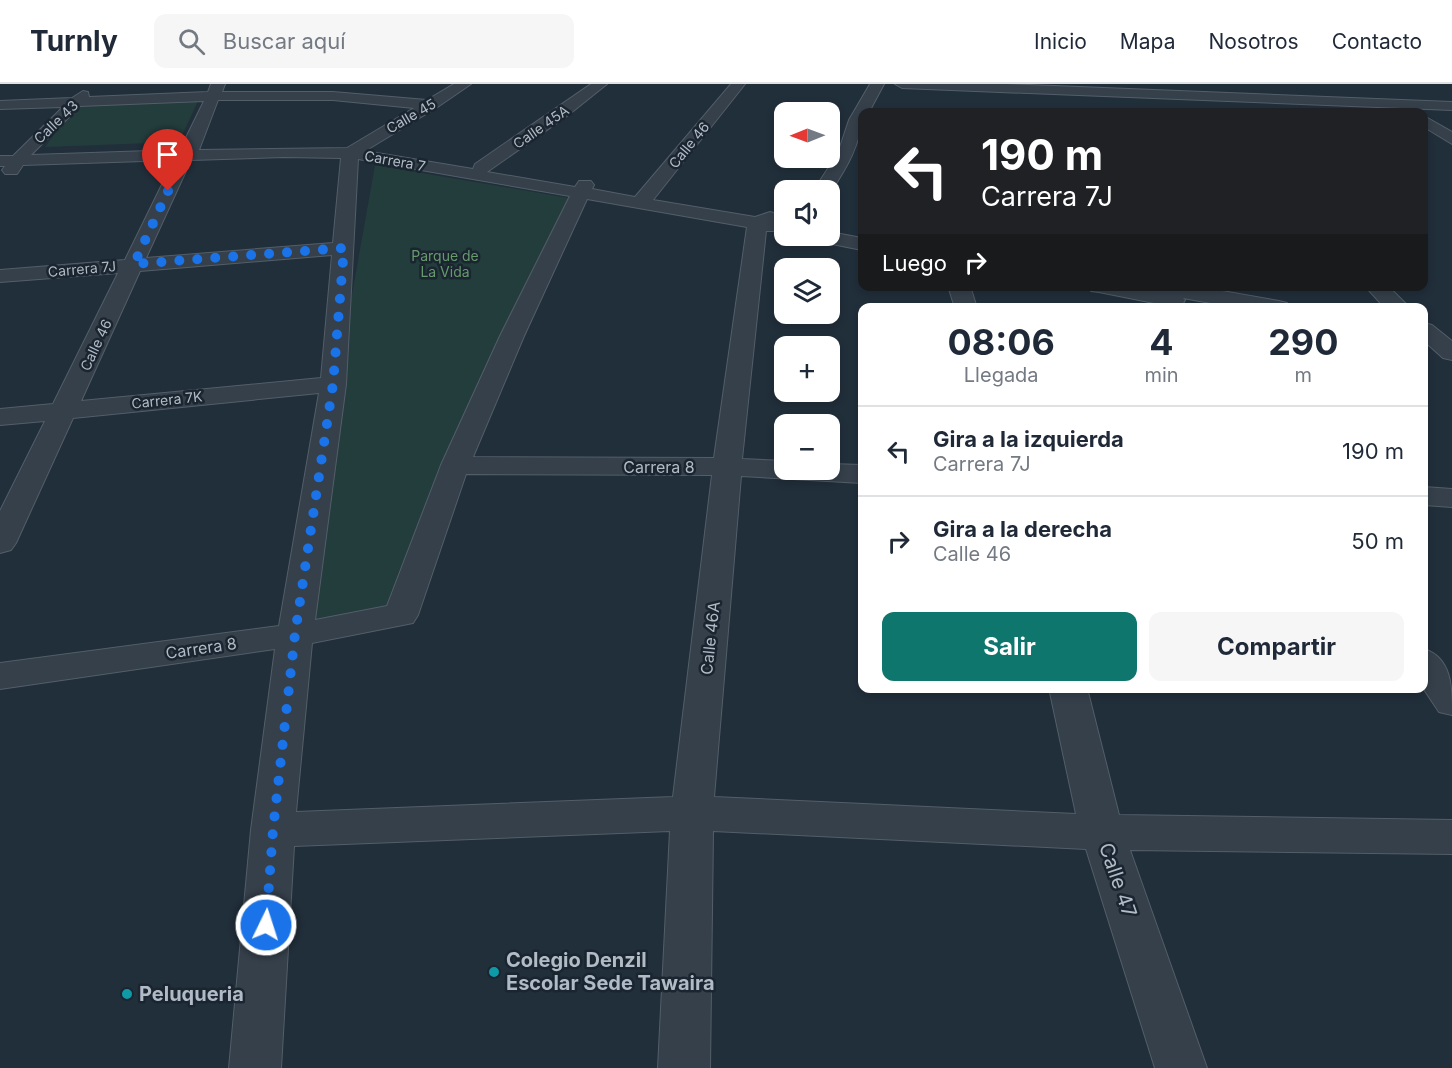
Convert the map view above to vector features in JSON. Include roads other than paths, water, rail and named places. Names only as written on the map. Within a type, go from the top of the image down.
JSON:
[{"type":"street","name":"Calle 43","points":[[21,157],[78,102],[92,84]]},
{"type":"street","name":"Calle 45","points":[[354,150],[464,84]]},
{"type":"street","name":"Calle 45A","points":[[481,168],[600,84]]},
{"type":"street","name":"Calle 46","points":[[642,200],[738,84]]},
{"type":"street","points":[[864,108],[877,84]]},
{"type":"street","points":[[902,84],[1024,87],[1056,91],[1152,89],[1452,106]]},
{"type":"street","points":[[1152,89],[1173,108]]},
{"type":"street","points":[[1370,89],[1402,108]]},
{"type":"street","points":[[188,152],[216,90]]},
{"type":"street","points":[[0,105],[78,102],[216,90],[333,96],[431,105]]},
{"type":"street","points":[[1056,91],[1065,101],[1064,107]]},
{"type":"street","points":[[831,180],[854,153],[858,118]]},
{"type":"street","points":[[1428,124],[1452,139]]},
{"type":"street","points":[[255,1068],[273,830],[295,634],[333,384],[354,150]]},
{"type":"street","name":"Carrera 7","points":[[354,150],[774,222]]},
{"type":"street","name":"Carrera 7","points":[[0,160],[21,157],[188,152],[354,150],[481,168],[583,189]]},
{"type":"street","name":"Calle 46","points":[[0,543],[188,152]]},
{"type":"street","name":"Carrera 7","points":[[0,155],[21,157]]},
{"type":"street","points":[[0,183],[21,157]]},
{"type":"street","points":[[455,465],[512,336],[583,189]]},
{"type":"street","name":"Calle 46A","points":[[684,1068],[692,813],[727,467],[774,222]]},
{"type":"street","points":[[840,230],[858,233]]},
{"type":"street","points":[[840,240],[858,243]]},
{"type":"street","name":"Carrera 7J","points":[[0,276],[344,248]]},
{"type":"street","points":[[1136,291],[1236,303]]},
{"type":"street","points":[[1380,291],[1394,303]]},
{"type":"street","points":[[1166,295],[1196,303]]},
{"type":"street","points":[[1428,336],[1452,336]]},
{"type":"street","points":[[1428,339],[1452,354]]},
{"type":"street","name":"Carrera 7K","points":[[0,417],[333,384]]},
{"type":"street","name":"Carrera 8","points":[[0,676],[295,634],[401,615],[455,465],[727,467],[858,474]]},
{"type":"street","points":[[1428,496],[1452,498]]},
{"type":"street","points":[[1428,667],[1452,702]]},
{"type":"street","name":"Calle 47","points":[[1069,693],[1102,832],[1181,1068]]},
{"type":"street","points":[[273,830],[692,813],[1102,832],[1452,837]]},
{"type":"place","name":"Colegio Denzil Escolar Sede Tawaira","points":[[494,972]]},
{"type":"place","name":"Peluqueria","points":[[127,994]]},
{"type":"park label","name":"Parque de La Vida","points":[[445,264]]}]
